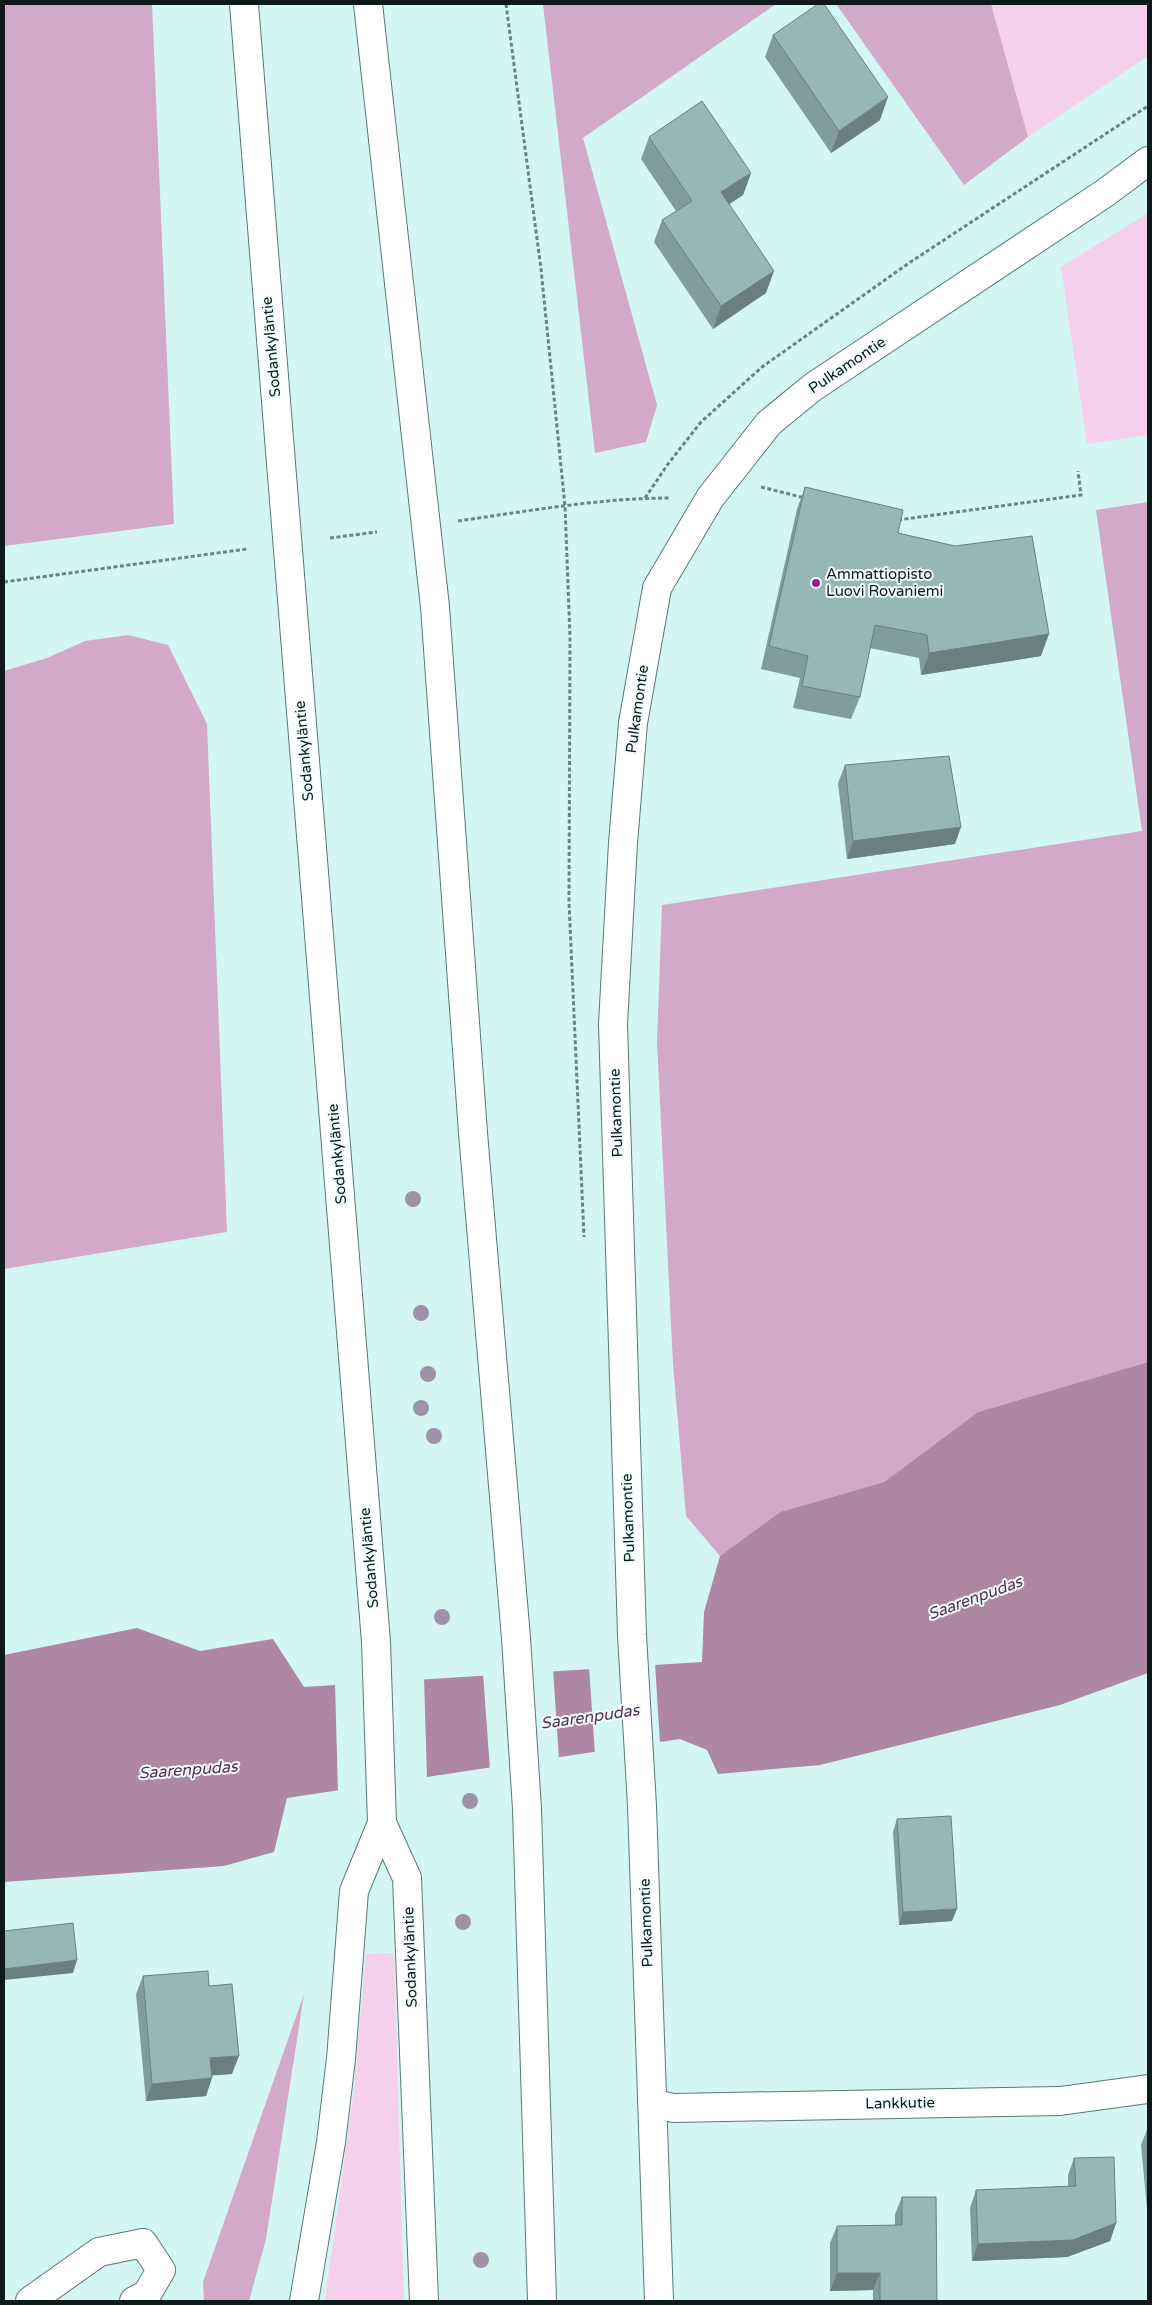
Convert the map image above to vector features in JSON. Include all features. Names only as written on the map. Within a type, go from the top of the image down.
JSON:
[{"type":"main road","name":"Sodankyläntie","points":[[244,4],[376,1642],[382,1823],[407,1878],[424,2301]]},
{"type":"main road","points":[[368,4],[435,607],[473,1133],[516,1638],[527,1809],[542,2301]]},
{"type":"main road","name":"Pulkamontie","points":[[659,2301],[642,1806],[632,1635],[613,1024],[623,843],[633,723],[657,588],[710,498],[769,423],[813,387],[1088,204],[1148,161]]},
{"type":"main road","points":[[304,2301],[318,2233],[332,2133],[341,2059],[354,1891],[382,1823]]},
{"type":"main road","name":"Lankkutie","points":[[652,2103],[674,2108],[1060,2101],[1148,2089]]},
{"type":"main road","points":[[30,2301],[99,2252],[143,2243],[161,2270],[147,2294],[134,2301]]},
{"type":"path","points":[[506,4],[541,269],[565,506],[570,637],[569,902],[584,1242]]},
{"type":"path","points":[[645,498],[668,464],[701,422],[762,367],[909,263],[1148,106]]},
{"type":"path","points":[[895,521],[1081,496],[1078,471]]},
{"type":"path","points":[[453,522],[565,506],[645,498],[710,498],[764,486],[810,500]]},
{"type":"path","points":[[330,538],[377,532]]},
{"type":"path","points":[[4,582],[246,549]]},
{"type":"shaded area","points":[[4,4],[152,4],[174,524],[4,546]]},
{"type":"shaded area","points":[[543,4],[776,4],[583,138],[657,405],[646,442],[595,453]]},
{"type":"shaded area","points":[[836,4],[991,4],[1028,137],[964,185]]},
{"type":"shaded area","points":[[991,4],[1148,4],[1148,56],[1028,137]]},
{"type":"shaded area","points":[[1148,213],[1148,435],[1087,444],[1061,267]]},
{"type":"shaded area","points":[[1148,502],[1148,1362],[978,1412],[884,1482],[780,1512],[720,1556],[686,1516],[673,1364],[657,1042],[662,905],[1142,831],[1096,510]]},
{"type":"shaded area","points":[[128,635],[168,645],[207,724],[227,1232],[4,1269],[4,671],[47,658],[85,641]]},
{"type":"shaded area","points":[[394,1953],[404,2301],[325,2301],[354,2088],[366,1954]]},
{"type":"shaded area","points":[[304,1994],[266,2239],[249,2301],[204,2301],[203,2282]]},
{"type":"water","name":"Saarenpudas","points":[[1148,1362],[1148,1673],[1060,1705],[820,1765],[718,1774],[707,1750],[680,1739],[287,1798],[274,1852],[224,1866],[4,1882],[4,1655],[137,1628],[200,1651],[273,1639],[304,1687],[702,1662],[704,1612],[720,1556],[780,1512],[884,1482],[978,1412]]},
{"type":"pier","points":[[655,1662],[660,1744],[595,1754],[589,1667]]},
{"type":"pier","points":[[553,1669],[559,1759],[490,1770],[483,1673]]},
{"type":"pier","points":[[424,1677],[427,1779],[338,1793],[335,1683]]},
{"type":"building","points":[[818,4],[824,4],[888,97],[839,131],[773,35]]},
{"type":"building","points":[[702,101],[751,173],[721,192],[774,271],[721,306],[662,220],[692,201],[649,137]]},
{"type":"building","points":[[805,487],[903,510],[898,533],[955,546],[1032,536],[1049,634],[929,653],[927,635],[875,625],[860,697],[802,686],[808,656],[769,646]]},
{"type":"building","points":[[949,756],[961,827],[853,841],[845,765]]},
{"type":"building","points":[[951,1816],[957,1909],[903,1912],[897,1819]]},
{"type":"building","points":[[73,1923],[77,1960],[4,1969],[4,1931]]},
{"type":"building","points":[[208,1971],[209,1986],[232,1984],[239,2056],[210,2058],[212,2078],[152,2084],[143,1976]]},
{"type":"building","points":[[1114,2157],[1116,2223],[1073,2240],[978,2244],[976,2190],[1076,2186],[1074,2158]]},
{"type":"building","points":[[902,2197],[936,2197],[937,2301],[880,2301],[880,2273],[837,2273],[837,2226],[902,2225]]},
{"type":"place","name":"Ammattiopisto Luovi Rovaniemi","points":[[816,583]]}]
